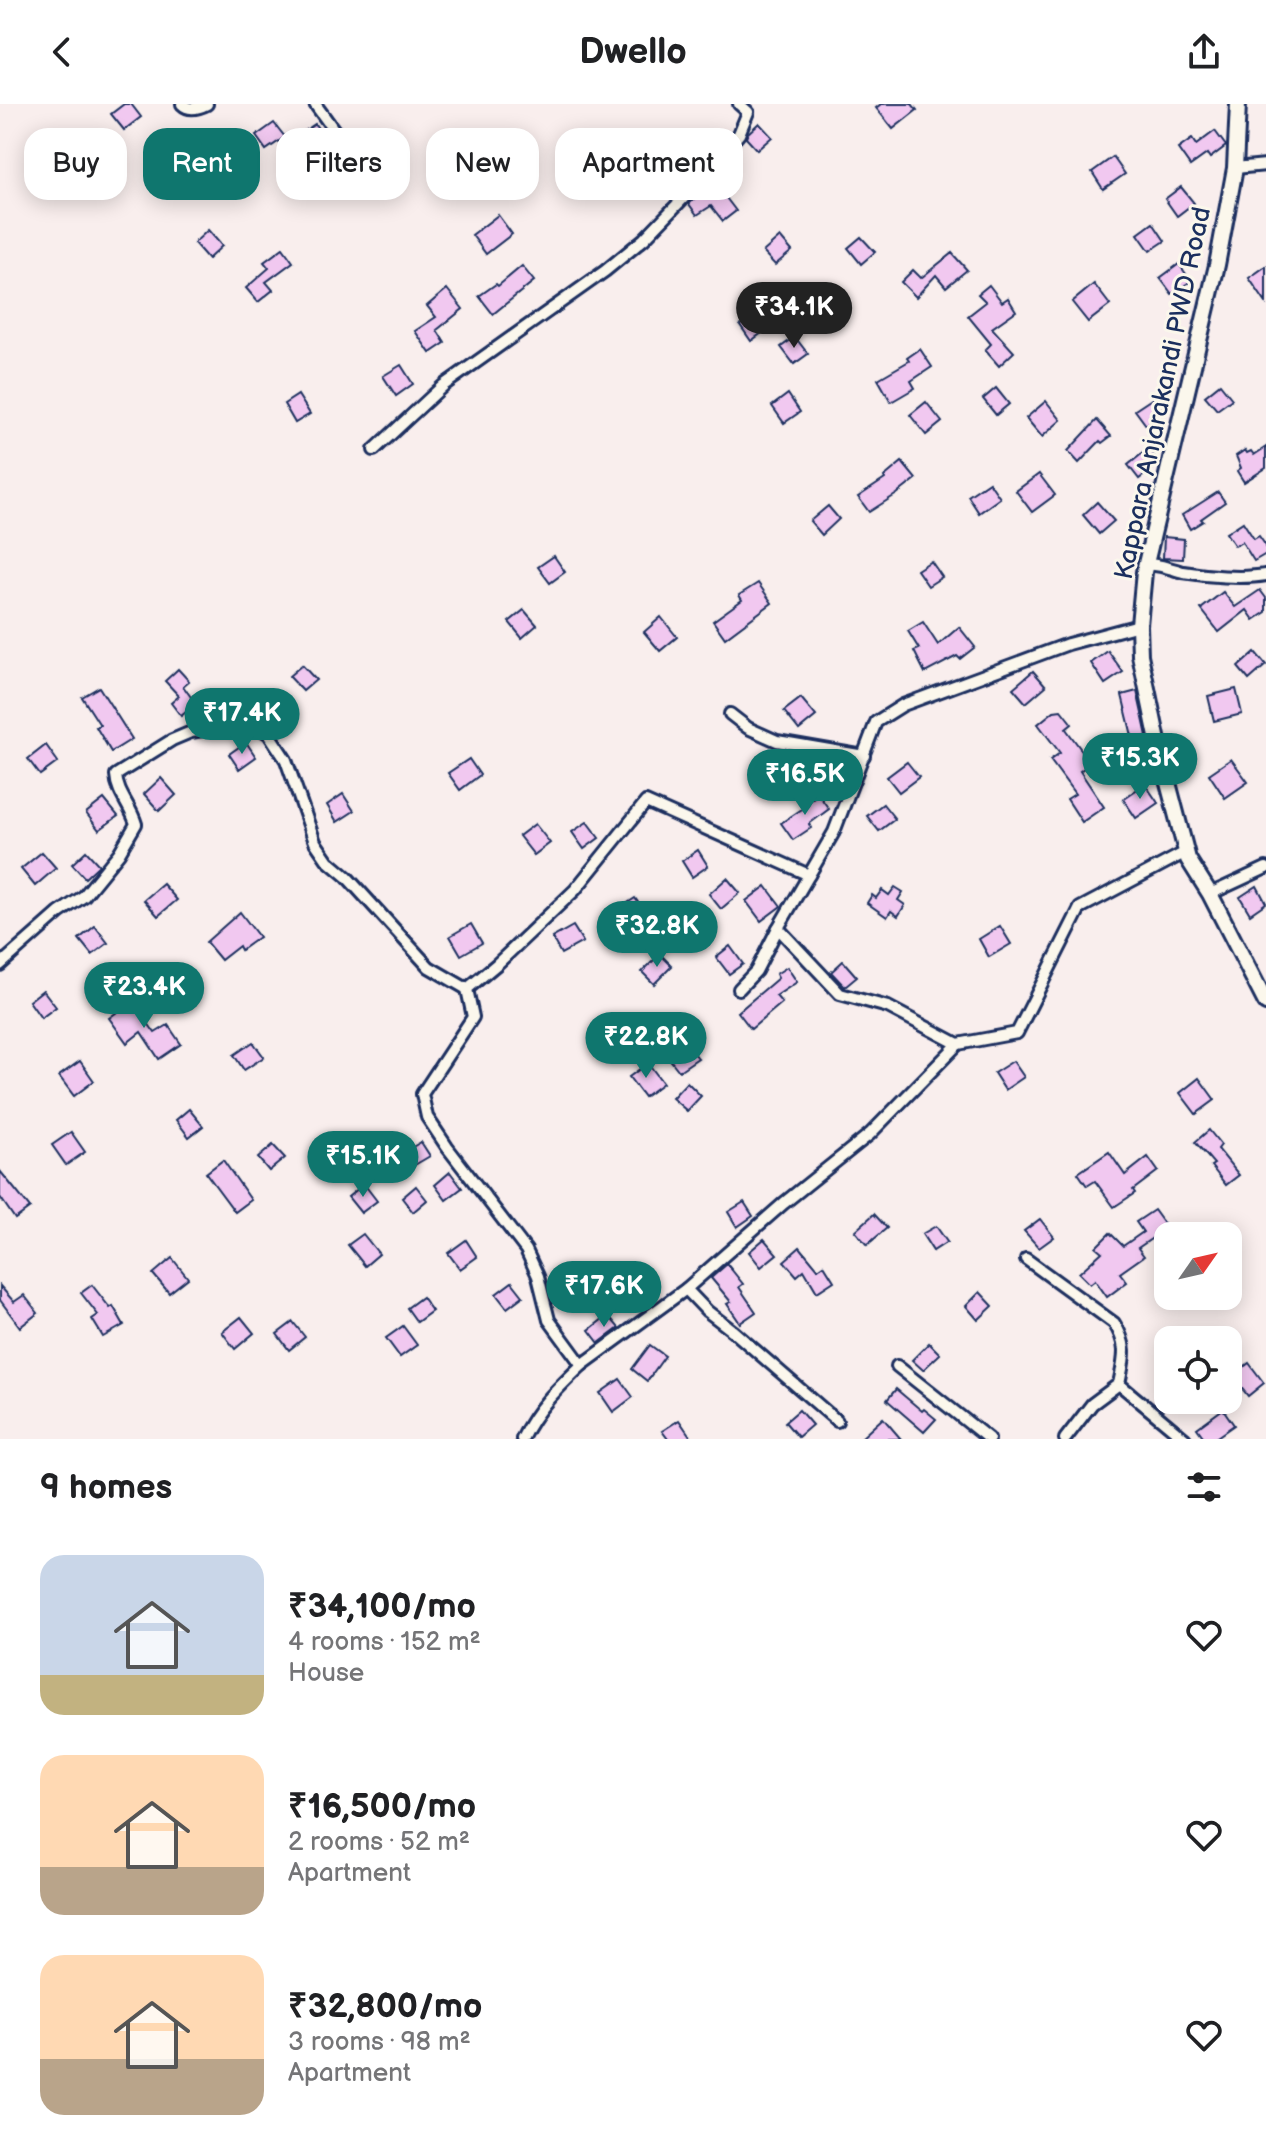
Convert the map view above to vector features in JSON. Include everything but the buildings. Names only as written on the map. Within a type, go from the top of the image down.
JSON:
[{"type":"main road","name":"Kappara Anjarakandi PWD Road","points":[[1238,104],[1235,168],[1201,335],[1145,565],[1139,625],[1140,655],[1161,756],[1188,859],[1210,894],[1266,1003]]},
{"type":"street","points":[[182,104],[198,109],[207,104]]},
{"type":"street","points":[[315,104],[332,128]]},
{"type":"street","points":[[374,450],[444,385],[605,271],[644,239],[699,182],[739,134],[748,112],[739,104]]},
{"type":"street","points":[[1235,168],[1266,165]]},
{"type":"street","points":[[1145,565],[1186,572],[1253,577],[1266,575]]},
{"type":"street","points":[[739,989],[756,971],[834,832],[876,722],[903,705],[1068,644],[1139,625]]},
{"type":"street","points":[[730,714],[748,728],[777,741],[864,756]]},
{"type":"street","points":[[0,965],[59,913],[84,896],[119,853],[136,824],[132,810],[117,788],[116,775],[172,740],[191,732],[225,726],[257,726],[269,734],[286,760],[315,842],[328,861],[347,877],[429,967],[467,989],[473,1017],[422,1094],[427,1117],[526,1250],[538,1276],[549,1320],[582,1365]]},
{"type":"street","points":[[467,989],[575,890],[646,802],[809,875]]},
{"type":"street","points":[[522,1439],[548,1396],[582,1365],[686,1289],[784,1203],[870,1134],[958,1044],[1017,1033],[1080,908],[1186,852]]},
{"type":"street","points":[[1210,894],[1266,868]]},
{"type":"street","points":[[778,928],[840,994],[888,1007],[958,1044]]},
{"type":"street","points":[[1026,1259],[1114,1323],[1122,1334],[1126,1352],[1119,1384],[1092,1404],[1065,1439]]},
{"type":"street","points":[[686,1289],[707,1311],[837,1421]]},
{"type":"street","points":[[897,1366],[989,1439]]},
{"type":"street","points":[[1119,1384],[1185,1439]]}]
